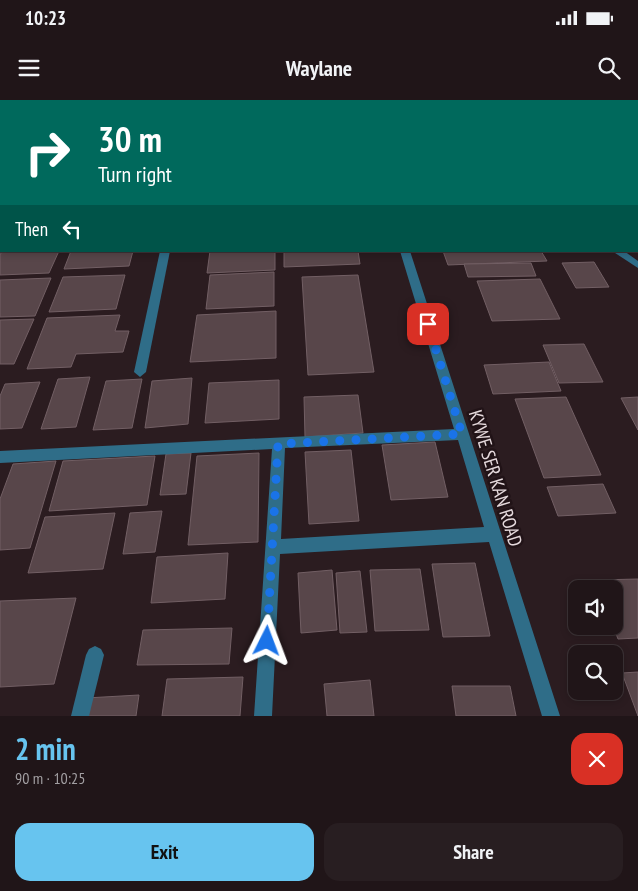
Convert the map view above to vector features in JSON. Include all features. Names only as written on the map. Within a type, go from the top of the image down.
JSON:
[{"type":"street","points":[[140,372],[165,252]]},
{"type":"street","name":"KYWE SER KAN ROAD","points":[[405,252],[550,716]]},
{"type":"street","points":[[618,252],[638,265]]},
{"type":"street","points":[[0,457],[462,434]]},
{"type":"street","points":[[263,716],[278,444]]},
{"type":"street","points":[[272,547],[494,534]]},
{"type":"street","points":[[80,716],[95,656]]},
{"type":"building","points":[[2,252],[59,252],[49,273],[0,275]]},
{"type":"building","points":[[71,252],[133,252],[129,266],[64,269]]},
{"type":"building","points":[[210,252],[275,252],[275,270],[207,273]]},
{"type":"building","points":[[284,252],[358,252],[360,264],[284,267]]},
{"type":"building","points":[[443,252],[542,252],[547,261],[448,265]]},
{"type":"building","points":[[594,262],[609,287],[576,288],[562,263]]},
{"type":"building","points":[[531,263],[536,276],[468,277],[464,264]]},
{"type":"building","points":[[274,272],[274,306],[206,309],[210,275]]},
{"type":"building","points":[[125,275],[116,309],[49,312],[63,277]]},
{"type":"building","points":[[358,275],[374,372],[308,375],[302,277]]},
{"type":"building","points":[[51,278],[35,316],[0,317],[0,280]]},
{"type":"building","points":[[540,279],[560,319],[492,321],[477,281]]},
{"type":"building","points":[[276,311],[276,358],[190,362],[197,315]]},
{"type":"building","points":[[120,315],[115,331],[129,331],[123,352],[76,354],[71,367],[27,369],[47,318]]},
{"type":"building","points":[[34,319],[14,364],[0,364],[0,320]]},
{"type":"building","points":[[584,344],[603,382],[559,383],[543,345]]},
{"type":"building","points":[[549,362],[561,391],[493,394],[484,365]]},
{"type":"building","points":[[90,377],[76,427],[41,429],[58,379]]},
{"type":"building","points":[[192,378],[188,424],[145,428],[152,381]]},
{"type":"building","points":[[142,379],[132,428],[93,430],[106,381]]},
{"type":"building","points":[[279,380],[279,419],[205,423],[209,383]]},
{"type":"building","points":[[40,382],[22,428],[0,429],[0,396],[5,384]]},
{"type":"building","points":[[358,395],[363,433],[305,437],[304,397]]},
{"type":"building","points":[[566,397],[601,475],[544,478],[515,399]]},
{"type":"building","points":[[638,397],[638,430],[621,398]]},
{"type":"building","points":[[435,442],[448,497],[391,500],[382,445]]},
{"type":"building","points":[[351,450],[359,521],[309,524],[305,452]]},
{"type":"building","points":[[191,453],[186,494],[160,495],[166,454]]},
{"type":"building","points":[[259,453],[258,542],[188,545],[197,456]]},
{"type":"building","points":[[155,456],[147,505],[49,511],[63,461]]},
{"type":"building","points":[[56,461],[30,548],[0,550],[0,499],[13,464]]},
{"type":"building","points":[[603,484],[616,513],[558,516],[547,487]]},
{"type":"building","points":[[162,511],[155,552],[123,554],[130,513]]},
{"type":"building","points":[[115,513],[103,569],[28,573],[45,517]]},
{"type":"building","points":[[228,553],[225,599],[151,603],[157,557]]},
{"type":"building","points":[[475,563],[490,636],[443,637],[432,564]]},
{"type":"building","points":[[420,569],[429,630],[375,631],[370,570]]},
{"type":"building","points":[[332,570],[337,630],[301,633],[298,573]]},
{"type":"building","points":[[360,571],[367,632],[340,633],[336,573]]},
{"type":"building","points":[[638,579],[638,638],[618,639],[616,635],[623,635],[623,580],[597,580]]},
{"type":"building","points":[[76,598],[54,684],[0,687],[0,601]]},
{"type":"building","points":[[232,628],[229,664],[137,665],[143,630]]},
{"type":"building","points":[[638,672],[638,716],[623,676],[623,673]]},
{"type":"building","points":[[243,677],[240,716],[162,716],[167,679]]},
{"type":"building","points":[[370,680],[374,716],[327,716],[324,684]]},
{"type":"building","points":[[452,686],[510,686],[516,716],[456,716]]},
{"type":"building","points":[[139,695],[136,716],[83,716],[86,698]]},
{"type":"route","points":[[267,641],[278,444],[462,434],[428,324]]}]
